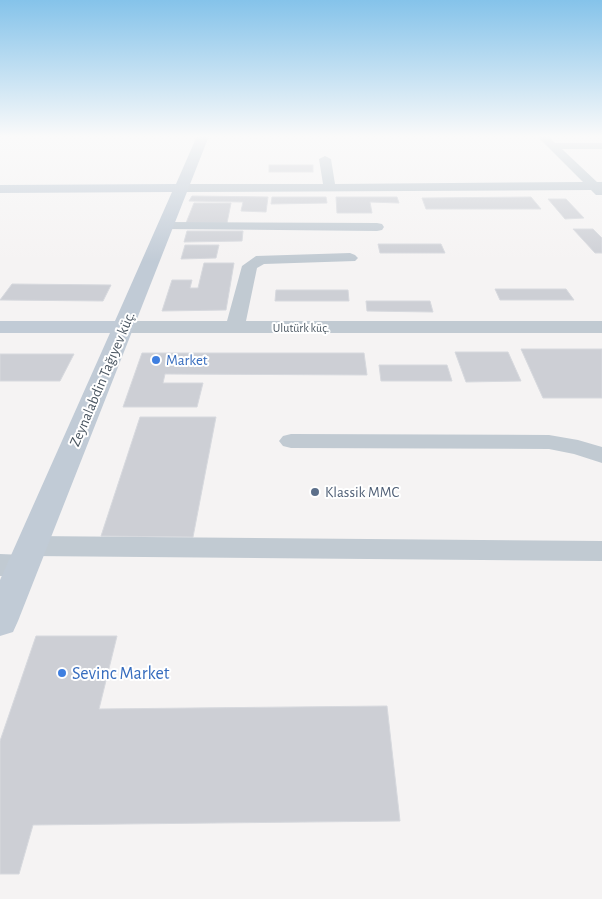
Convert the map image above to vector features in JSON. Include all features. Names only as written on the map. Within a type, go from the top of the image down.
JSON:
[{"type":"street","name":"Zeynalabdin Tağıyev küç.","points":[[0,621],[18,559],[124,327],[186,178]]},
{"type":"street","points":[[328,178],[330,188]]},
{"type":"street","points":[[588,178],[600,189]]},
{"type":"street","points":[[0,189],[600,189]]},
{"type":"street","points":[[167,226],[377,227]]},
{"type":"street","points":[[235,328],[250,266],[261,259],[350,258]]},
{"type":"street","name":"Ulutürk küç.","points":[[0,327],[602,327]]},
{"type":"street","points":[[290,441],[549,442],[578,447],[602,455]]},
{"type":"street","points":[[18,559],[602,551]]},
{"type":"building","points":[[192,196],[268,197],[266,212],[241,211],[243,202],[189,201]]},
{"type":"building","points":[[272,197],[326,197],[327,203],[271,204]]},
{"type":"building","points":[[336,197],[397,197],[399,203],[370,202],[372,213],[337,213]]},
{"type":"building","points":[[531,197],[541,209],[426,209],[422,198]]},
{"type":"building","points":[[548,199],[566,199],[584,218],[565,219]]},
{"type":"building","points":[[194,203],[231,203],[227,223],[186,223]]},
{"type":"building","points":[[573,229],[593,229],[602,238],[602,253],[595,253]]},
{"type":"building","points":[[187,231],[243,231],[242,241],[184,242]]},
{"type":"building","points":[[378,244],[441,244],[445,253],[380,253]]},
{"type":"building","points":[[185,245],[219,245],[216,258],[181,259]]},
{"type":"building","points":[[204,263],[234,263],[226,310],[162,311],[172,280],[192,280],[190,288],[198,288]]},
{"type":"building","points":[[12,284],[111,285],[103,301],[0,300]]},
{"type":"building","points":[[495,289],[566,289],[574,300],[500,300]]},
{"type":"building","points":[[276,290],[348,290],[349,301],[275,301]]},
{"type":"building","points":[[366,301],[430,301],[433,312],[367,311]]},
{"type":"building","points":[[521,349],[602,349],[602,398],[543,398]]},
{"type":"building","points":[[455,352],[508,352],[521,381],[466,382]]},
{"type":"building","points":[[142,353],[364,353],[367,375],[165,374],[163,383],[203,383],[197,407],[123,407]]},
{"type":"building","points":[[0,354],[74,354],[60,381],[0,381]]},
{"type":"building","points":[[379,365],[447,365],[452,381],[381,381]]},
{"type":"building","points":[[140,417],[216,417],[193,537],[101,536]]},
{"type":"building","points":[[36,636],[117,636],[99,709],[387,706],[400,821],[33,825],[19,874],[0,874],[0,741]]},
{"type":"place","name":"Market","points":[[156,360]]},
{"type":"place","name":"Klassik MMC","points":[[315,492]]},
{"type":"place","name":"Sevinc Market","points":[[62,673]]}]
